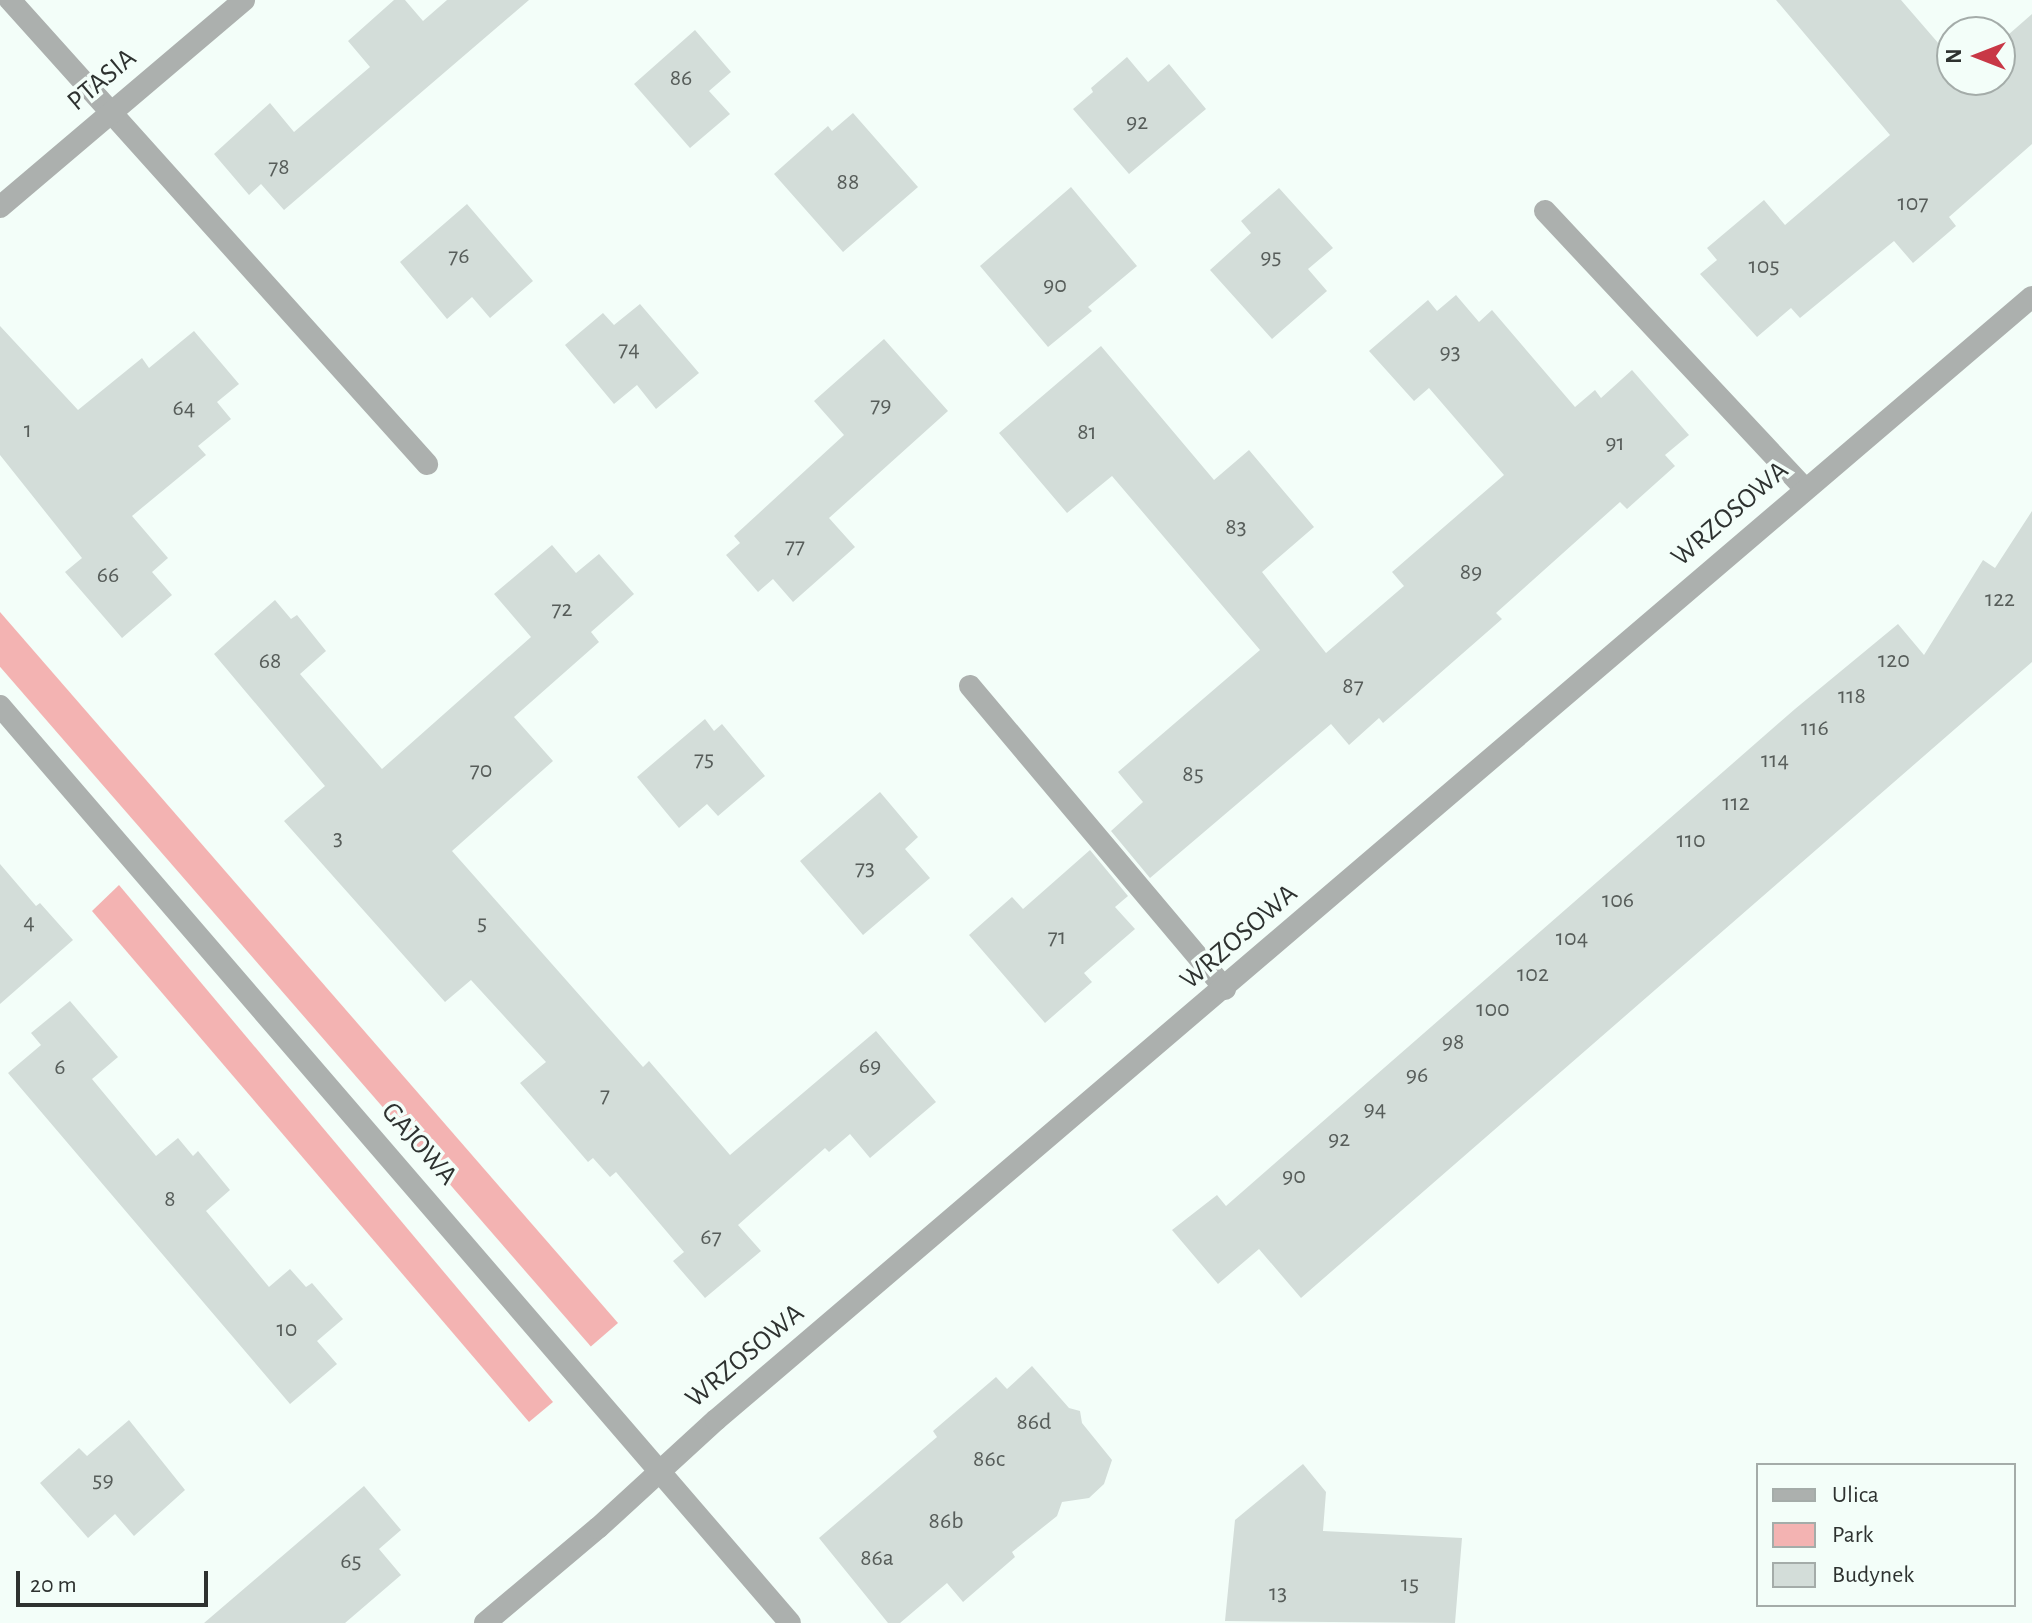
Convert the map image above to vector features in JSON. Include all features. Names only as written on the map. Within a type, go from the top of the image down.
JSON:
[{"type":"street","points":[[10,0],[108,113],[427,464]]},
{"type":"street","name":"PTASIA","points":[[0,207],[244,0]]},
{"type":"street","points":[[1545,211],[1805,489]]},
{"type":"street","name":"WRZOSOWA","points":[[485,1623],[598,1528],[659,1470],[2032,297]]},
{"type":"street","points":[[970,686],[1225,989]]},
{"type":"street","name":"GAJOWA","points":[[0,706],[790,1623]]},
{"type":"green space","points":[[0,612],[618,1323],[591,1347],[0,667]]},
{"type":"green space","points":[[119,885],[553,1402],[529,1422],[92,911]]},
{"type":"building","points":[[394,0],[405,0],[423,21],[447,0],[529,0],[284,210],[261,184],[249,195],[214,154],[270,103],[294,132],[370,67],[348,41]]},
{"type":"building","points":[[1776,0],[1901,0],[1936,40],[1936,96],[2016,96],[2016,28],[2032,14],[2032,144],[1949,217],[1956,226],[1913,263],[1894,241],[1800,318],[1791,308],[1757,337],[1700,274],[1717,260],[1707,248],[1764,200],[1785,225],[1890,135]]},
{"type":"building","points":[[695,30],[731,72],[709,91],[730,114],[690,148],[634,84]]},
{"type":"building","points":[[1127,57],[1148,82],[1169,64],[1206,109],[1129,174],[1073,109],[1093,92],[1091,88]]},
{"type":"building","points":[[853,113],[918,187],[843,252],[774,174],[828,126],[832,131]]},
{"type":"building","points":[[1071,187],[1137,266],[1088,307],[1092,311],[1048,347],[980,266]]},
{"type":"building","points":[[1279,188],[1333,248],[1308,269],[1327,291],[1272,339],[1210,270],[1251,233],[1241,221]]},
{"type":"building","points":[[467,204],[533,281],[490,318],[472,297],[447,319],[400,262]]},
{"type":"building","points":[[1456,295],[1479,322],[1492,310],[1575,407],[1595,390],[1601,398],[1632,370],[1689,435],[1665,455],[1675,466],[1627,509],[1620,502],[1496,613],[1502,619],[1383,723],[1379,718],[1349,745],[1331,724],[1150,878],[1111,831],[1143,802],[1118,772],[1260,650],[1112,476],[1067,513],[999,433],[1101,346],[1214,480],[1249,450],[1314,527],[1262,572],[1326,653],[1404,586],[1392,572],[1504,475],[1429,388],[1414,401],[1369,351],[1428,300],[1437,311]]},
{"type":"building","points":[[640,304],[699,373],[656,409],[637,385],[614,404],[565,345],[603,313],[614,325]]},
{"type":"building","points":[[0,326],[78,410],[142,358],[149,368],[194,331],[239,384],[217,402],[231,419],[198,446],[206,455],[132,516],[168,558],[152,572],[172,595],[122,638],[65,572],[82,558],[0,455]]},
{"type":"building","points":[[884,339],[948,411],[829,518],[855,547],[793,602],[773,579],[758,592],[726,555],[740,543],[734,536],[844,435],[814,401]]},
{"type":"building","points":[[2032,511],[2032,662],[1301,1298],[1259,1249],[1218,1284],[1172,1230],[1217,1195],[1226,1206],[1795,709],[1898,624],[1924,655],[1983,560],[1995,568]]},
{"type":"building","points":[[552,545],[576,573],[599,554],[634,594],[591,632],[599,642],[514,717],[553,761],[452,851],[643,1067],[649,1061],[730,1155],[876,1031],[936,1102],[870,1158],[850,1134],[829,1152],[825,1148],[738,1225],[761,1251],[705,1298],[673,1261],[684,1252],[616,1172],[610,1177],[593,1158],[588,1162],[520,1083],[546,1062],[471,980],[445,1002],[284,821],[325,786],[214,654],[275,600],[291,619],[297,615],[326,651],[300,674],[382,769],[531,637],[494,594]]},
{"type":"building","points":[[705,719],[714,731],[722,724],[765,776],[718,816],[707,804],[679,828],[637,777]]},
{"type":"building","points":[[880,792],[918,837],[905,849],[930,878],[863,935],[800,861]]},
{"type":"building","points":[[1090,850],[1128,896],[1115,907],[1135,929],[1084,973],[1092,982],[1045,1023],[969,935],[1012,897],[1023,909]]},
{"type":"building","points":[[0,864],[36,906],[40,903],[73,940],[0,1004]]},
{"type":"building","points":[[70,1001],[118,1057],[92,1079],[156,1156],[178,1138],[193,1156],[198,1151],[230,1190],[206,1211],[269,1287],[290,1269],[306,1287],[312,1283],[343,1319],[317,1341],[337,1364],[290,1404],[8,1073],[41,1045],[31,1033]]},
{"type":"building","points":[[1032,1366],[1069,1408],[1080,1411],[1082,1423],[1112,1460],[1104,1484],[1089,1498],[1062,1502],[1057,1516],[1012,1552],[1015,1557],[963,1602],[947,1583],[900,1623],[888,1623],[819,1538],[937,1437],[933,1431],[996,1377],[1007,1389]]},
{"type":"building","points":[[129,1420],[185,1490],[134,1536],[115,1514],[88,1538],[40,1483],[79,1448],[87,1456]]},
{"type":"building","points":[[1303,1464],[1326,1492],[1323,1531],[1462,1538],[1455,1623],[1225,1621],[1235,1520]]},
{"type":"building","points":[[364,1486],[401,1530],[379,1549],[401,1575],[345,1623],[204,1623]]}]
